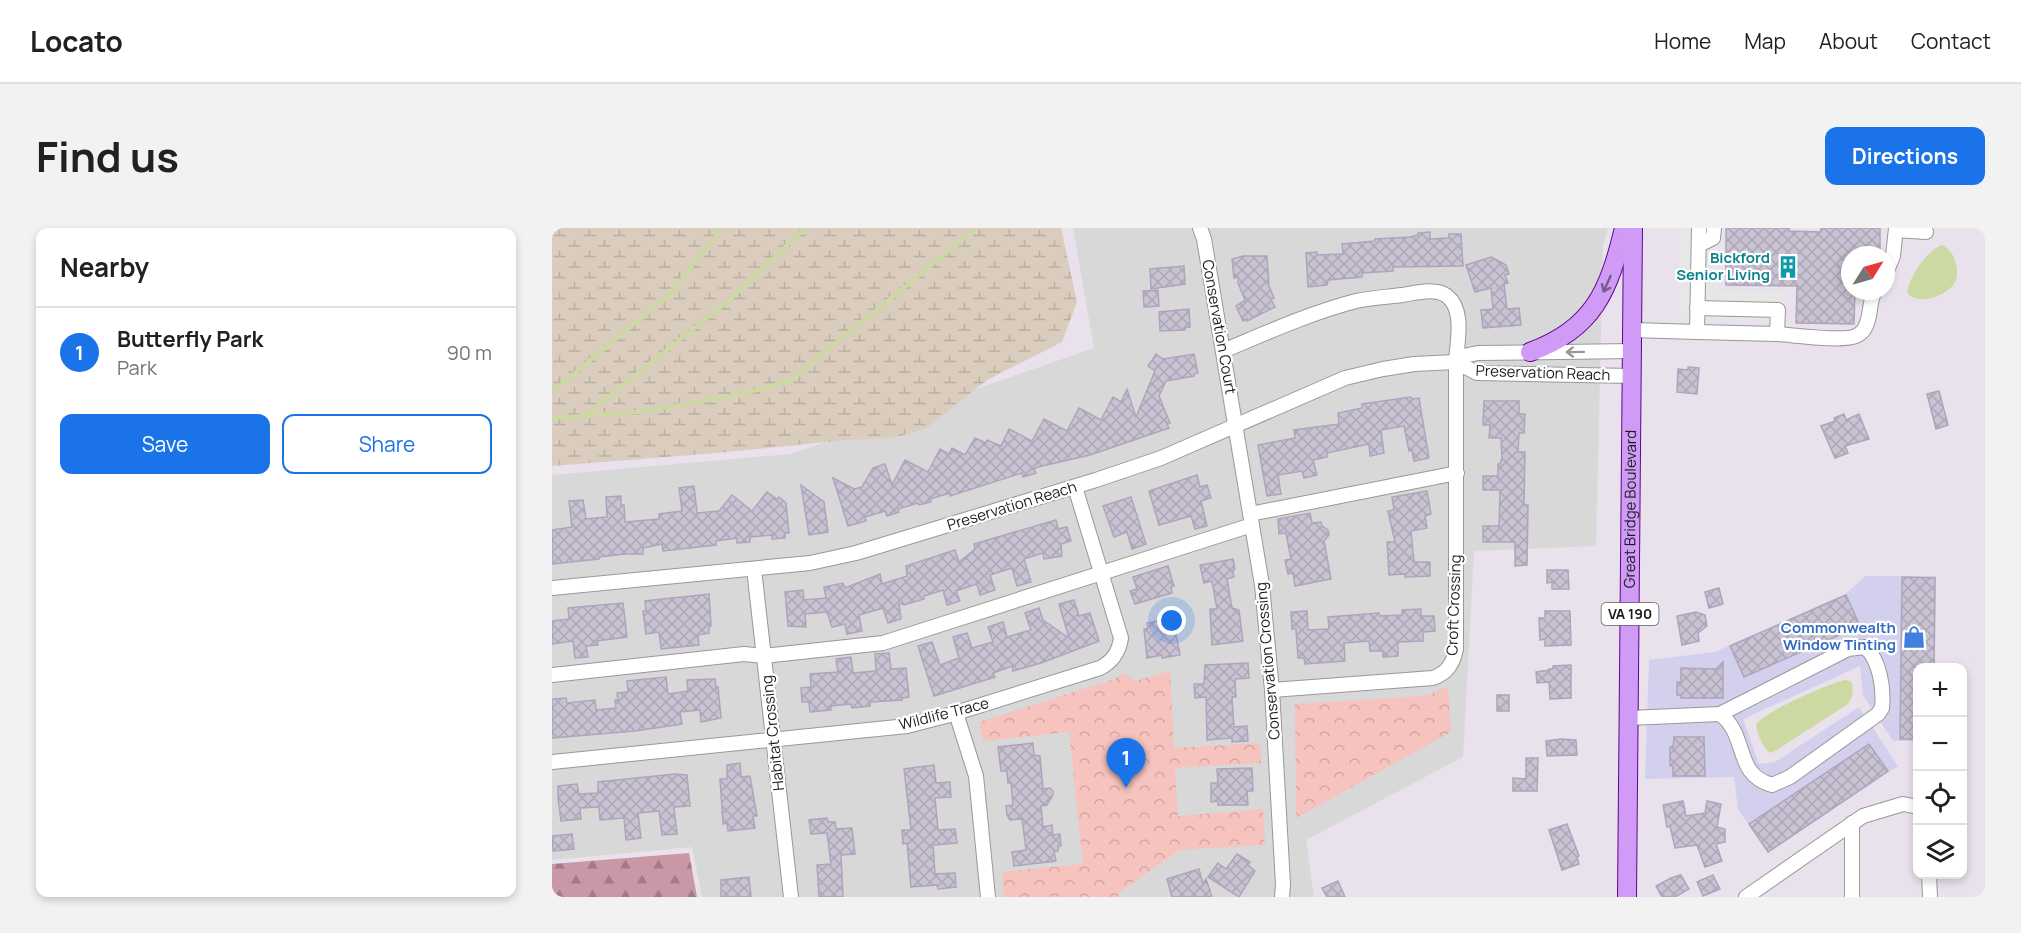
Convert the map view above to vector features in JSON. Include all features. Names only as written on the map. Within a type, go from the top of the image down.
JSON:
[{"type":"main road","points":[[1530,352],[1551,344],[1571,331],[1587,317],[1600,300],[1610,277],[1624,228]]},
{"type":"main road","name":"Great Bridge Boulevard","points":[[1627,897],[1634,351],[1633,228]]},
{"type":"street","name":"Conservation Court","points":[[1200,228],[1204,239],[1235,426]]},
{"type":"street","points":[[1697,332],[1699,228]]},
{"type":"street","points":[[1699,245],[1713,238],[1714,228]]},
{"type":"street","points":[[1894,246],[1896,229],[1926,232]]},
{"type":"street","name":"Croft Crossing","points":[[1223,351],[1296,321],[1357,301],[1436,292],[1446,296],[1454,304],[1459,318],[1456,362],[1456,649],[1450,667],[1433,678],[1272,690]]},
{"type":"street","points":[[1633,330],[1845,338],[1857,336],[1863,331],[1868,321],[1871,300]]},
{"type":"street","points":[[1697,308],[1778,310],[1777,334]]},
{"type":"street","name":"Preservation Reach","points":[[1456,362],[1463,356],[1478,352],[1634,351]]},
{"type":"street","name":"Preservation Reach","points":[[552,588],[810,563],[856,554],[1075,487],[1161,458],[1345,378],[1383,369],[1414,364],[1456,362],[1477,373],[1633,376]]},
{"type":"street","name":"Conservation Crossing","points":[[1235,426],[1262,585],[1272,690],[1282,897]]},
{"type":"street","points":[[552,675],[744,654],[764,656],[883,643],[1101,573],[1251,519],[1457,473]]},
{"type":"street","name":"Wildlife Trace","points":[[552,762],[907,726],[1100,668],[1112,659],[1120,646],[1121,638],[1075,487]]},
{"type":"street","name":"Habitat Crossing","points":[[754,569],[791,897]]},
{"type":"street","points":[[1629,718],[1720,714],[1848,649],[1865,647],[1875,660],[1882,693],[1882,708],[1878,714],[1790,777],[1772,785],[1760,782],[1750,773],[1730,722],[1720,714]]},
{"type":"street","points":[[956,713],[976,776],[988,897]]},
{"type":"street","points":[[1746,897],[1863,816],[1903,804],[1913,806]]},
{"type":"street","points":[[1852,823],[1852,897]]},
{"type":"street","points":[[1929,879],[1930,897]]},
{"type":"shaded area","points":[[1073,228],[1608,228],[1603,245],[1596,546],[1474,551],[1463,757],[1306,840],[1314,897],[702,897],[692,847],[552,860],[552,475],[791,454],[1094,348]]},
{"type":"shaded area","points":[[1680,228],[1718,228],[1718,291],[1786,292],[1786,320],[1680,319]]},
{"type":"shaded area","points":[[1943,245],[1955,261],[1957,278],[1955,282],[1946,292],[1932,298],[1917,299],[1911,296],[1907,292],[1915,272],[1931,252]]},
{"type":"shaded area","points":[[1865,576],[1936,576],[1935,663],[1913,663],[1913,741],[1893,741],[1863,695],[1860,666],[1743,719],[1759,764],[1775,762],[1859,707],[1898,766],[1768,853],[1738,809],[1734,777],[1645,779],[1649,660],[1715,652],[1847,593]]},
{"type":"shaded area","points":[[1845,680],[1850,681],[1853,685],[1852,696],[1848,704],[1775,751],[1770,753],[1767,750],[1760,740],[1756,724],[1798,698]]},
{"type":"green space","points":[[552,228],[1061,228],[1077,302],[1062,342],[987,380],[927,428],[893,438],[845,440],[552,466]]},
{"type":"green space","points":[[1170,671],[1174,748],[1260,743],[1261,763],[1175,768],[1178,816],[1263,809],[1265,845],[1180,850],[1118,893],[1119,897],[1004,897],[1002,872],[1083,864],[1069,732],[983,741],[979,722],[1115,679],[1122,673],[1136,681]]},
{"type":"green space","points":[[1448,687],[1451,732],[1296,818],[1295,704],[1425,696]]},
{"type":"green space","points":[[689,853],[697,897],[552,897],[552,864]]},
{"type":"building","name":"Bickford Senior Living","points":[[1726,228],[1789,228],[1789,231],[1821,232],[1821,228],[1880,228],[1880,246],[1841,246],[1841,300],[1855,300],[1854,324],[1796,323],[1797,286],[1726,285]]},
{"type":"building","points":[[1430,232],[1430,239],[1449,238],[1449,234],[1461,234],[1463,266],[1393,267],[1393,271],[1362,273],[1362,277],[1328,280],[1327,285],[1308,287],[1306,253],[1343,254],[1342,244],[1410,237],[1418,233]]},
{"type":"building","points":[[1243,256],[1267,256],[1269,286],[1274,298],[1271,299],[1275,307],[1247,321],[1247,319],[1243,321],[1236,306],[1245,300],[1238,277],[1234,278],[1232,259]]},
{"type":"building","points":[[1491,257],[1506,265],[1509,274],[1505,275],[1508,283],[1504,284],[1507,309],[1519,308],[1521,325],[1483,328],[1481,310],[1493,309],[1491,288],[1475,292],[1466,265]]},
{"type":"building","points":[[1184,266],[1185,284],[1151,289],[1150,269]]},
{"type":"building","points":[[1158,290],[1159,306],[1144,307],[1143,291]]},
{"type":"building","points":[[1189,309],[1190,327],[1185,330],[1160,331],[1159,312]]},
{"type":"building","points":[[1156,354],[1163,359],[1194,354],[1198,373],[1194,376],[1166,381],[1159,396],[1170,423],[1167,424],[1169,428],[1090,455],[1038,467],[1034,469],[1036,473],[1023,477],[1022,473],[950,496],[950,493],[930,499],[931,502],[898,509],[899,512],[887,516],[885,511],[865,517],[866,521],[848,526],[833,478],[854,489],[862,487],[873,468],[885,464],[892,485],[905,460],[928,472],[940,449],[949,454],[952,448],[965,455],[975,438],[1001,446],[1009,429],[1032,441],[1044,419],[1067,431],[1079,408],[1101,420],[1113,397],[1121,402],[1127,389],[1136,417],[1155,371],[1148,366]]},
{"type":"building","points":[[1688,367],[1699,368],[1697,394],[1677,392],[1678,369],[1688,370]]},
{"type":"building","points":[[1939,391],[1948,425],[1936,429],[1927,394]]},
{"type":"building","points":[[1411,397],[1412,399],[1419,398],[1429,458],[1414,461],[1412,450],[1409,451],[1404,426],[1381,430],[1384,453],[1370,456],[1369,444],[1327,453],[1327,457],[1313,460],[1317,475],[1304,478],[1302,471],[1278,475],[1281,494],[1267,496],[1258,445],[1295,438],[1294,430],[1339,424],[1338,413],[1362,408],[1362,404]]},
{"type":"building","points":[[1484,401],[1519,401],[1519,414],[1525,414],[1524,433],[1519,433],[1518,452],[1525,452],[1524,505],[1528,505],[1527,565],[1515,566],[1515,542],[1483,542],[1483,526],[1499,526],[1500,490],[1483,490],[1483,476],[1498,476],[1498,464],[1502,458],[1501,438],[1489,438],[1490,425],[1483,425]]},
{"type":"building","points":[[1844,414],[1846,420],[1859,414],[1869,439],[1845,446],[1848,453],[1835,458],[1821,426],[1835,421],[1834,418]]},
{"type":"building","points":[[1197,475],[1200,487],[1207,485],[1211,498],[1201,501],[1207,526],[1195,529],[1191,516],[1159,525],[1149,491]]},
{"type":"building","points":[[801,485],[824,502],[828,532],[809,535]]},
{"type":"building","points":[[694,486],[697,513],[719,511],[732,495],[752,511],[767,492],[777,499],[779,497],[786,503],[789,533],[785,533],[785,538],[772,539],[772,535],[750,537],[750,542],[737,543],[737,538],[716,541],[716,545],[663,551],[662,544],[643,548],[643,554],[624,554],[552,564],[552,530],[572,527],[569,501],[583,500],[586,519],[607,517],[606,497],[621,496],[625,522],[659,519],[659,514],[682,511],[679,488]]},
{"type":"building","points":[[1427,491],[1431,514],[1425,516],[1427,528],[1411,531],[1414,562],[1430,562],[1430,576],[1389,575],[1387,542],[1395,542],[1388,511],[1394,510],[1392,497]]},
{"type":"building","points":[[1131,497],[1146,544],[1132,549],[1127,532],[1114,537],[1103,506]]},
{"type":"building","points":[[1310,513],[1312,523],[1321,522],[1322,526],[1328,530],[1329,535],[1324,541],[1331,579],[1295,586],[1293,573],[1288,574],[1285,560],[1291,559],[1286,533],[1279,534],[1278,519]]},
{"type":"building","points":[[1056,520],[1058,529],[1067,527],[1071,541],[1061,544],[1062,556],[1044,559],[1043,553],[1024,559],[1031,582],[1017,586],[1012,568],[990,575],[995,590],[980,595],[977,584],[956,591],[960,601],[947,605],[943,590],[924,596],[924,599],[904,605],[899,604],[901,619],[888,623],[883,608],[859,615],[862,631],[847,634],[845,624],[832,627],[827,612],[805,614],[806,627],[788,626],[785,592],[803,590],[804,600],[826,598],[824,587],[843,583],[845,588],[880,574],[882,584],[907,576],[906,566],[955,550],[959,562],[975,549],[974,544]]},
{"type":"building","points":[[1233,559],[1234,577],[1227,579],[1232,608],[1239,610],[1243,641],[1212,645],[1210,609],[1217,609],[1212,581],[1204,583],[1200,565]]},
{"type":"building","points":[[1168,566],[1174,586],[1171,587],[1172,593],[1135,604],[1130,591],[1137,589],[1133,577]]},
{"type":"building","points":[[1547,570],[1568,570],[1569,589],[1552,589],[1552,582],[1547,583]]},
{"type":"building","points":[[1902,577],[1935,578],[1934,663],[1913,663],[1913,739],[1900,739]]},
{"type":"building","points":[[1719,588],[1723,604],[1709,608],[1705,592]]},
{"type":"building","points":[[709,594],[711,626],[709,633],[698,635],[699,645],[661,649],[659,632],[646,634],[643,611],[646,611],[645,601]]},
{"type":"building","points":[[1846,595],[1860,626],[1744,677],[1730,646]]},
{"type":"building","points":[[1074,600],[1079,616],[1090,613],[1099,641],[1041,663],[1013,671],[1012,666],[993,673],[995,677],[934,696],[918,646],[932,642],[940,665],[959,658],[953,637],[967,633],[972,648],[993,642],[988,627],[1003,622],[1007,637],[1031,630],[1025,613],[1039,608],[1043,620],[1069,638],[1059,604]]},
{"type":"building","points":[[623,603],[627,637],[597,641],[598,645],[586,646],[588,657],[575,658],[573,641],[552,644],[552,621],[569,619],[568,608]]},
{"type":"building","points":[[1421,609],[1421,616],[1434,616],[1435,631],[1423,632],[1423,641],[1398,642],[1398,656],[1383,657],[1383,651],[1370,651],[1369,641],[1344,643],[1345,661],[1305,664],[1304,658],[1298,658],[1296,629],[1292,629],[1291,612],[1307,611],[1308,630],[1329,629],[1328,617],[1379,613],[1380,616],[1402,615],[1402,610]]},
{"type":"building","points":[[1545,611],[1570,611],[1571,645],[1545,646],[1545,639],[1540,640],[1539,618],[1545,618]]},
{"type":"building","points":[[1696,612],[1705,615],[1707,626],[1698,633],[1699,641],[1682,645],[1677,616]]},
{"type":"building","points":[[1173,618],[1180,655],[1147,658],[1144,629],[1148,628],[1147,623]]},
{"type":"building","points":[[889,653],[891,669],[906,668],[909,697],[902,698],[902,700],[870,702],[870,706],[852,708],[851,704],[831,706],[831,710],[810,712],[809,702],[802,702],[801,688],[811,687],[810,674],[838,672],[836,659],[851,657],[853,673],[876,671],[875,654]]},
{"type":"building","points":[[1723,662],[1723,698],[1681,698],[1681,695],[1677,695],[1677,682],[1681,682],[1681,668],[1716,669]]},
{"type":"building","points":[[1248,663],[1249,678],[1235,679],[1236,697],[1232,697],[1234,727],[1247,726],[1248,741],[1232,742],[1232,738],[1207,740],[1206,697],[1195,698],[1194,684],[1204,684],[1205,665]]},
{"type":"building","points":[[1571,665],[1571,698],[1550,699],[1549,682],[1537,683],[1536,672],[1553,669],[1553,666]]},
{"type":"building","points":[[666,677],[668,694],[688,691],[687,680],[715,679],[721,718],[701,722],[700,710],[680,712],[682,724],[635,731],[552,738],[552,699],[566,698],[567,703],[595,700],[596,710],[616,708],[617,693],[628,692],[627,681]]},
{"type":"building","points":[[1497,695],[1509,695],[1509,711],[1497,711]]},
{"type":"building","points":[[1674,737],[1704,737],[1705,776],[1673,776],[1673,766],[1670,766],[1670,747],[1673,747]]},
{"type":"building","points":[[1576,740],[1577,755],[1547,756],[1546,741]]},
{"type":"building","points":[[1033,743],[1034,755],[1040,756],[1043,789],[1050,788],[1053,791],[1047,805],[1041,806],[1043,827],[1052,825],[1053,835],[1060,834],[1061,846],[1058,846],[1058,851],[1054,852],[1056,861],[1014,866],[1012,852],[1026,850],[1022,819],[1010,820],[1007,815],[1006,806],[1013,805],[1011,783],[1008,783],[1007,771],[1001,771],[998,747]]},
{"type":"building","points":[[1869,744],[1888,771],[1768,852],[1749,824]]},
{"type":"building","points":[[1526,758],[1538,758],[1537,791],[1513,791],[1513,778],[1526,779]]},
{"type":"building","points":[[740,763],[741,777],[750,776],[757,816],[753,816],[755,828],[728,831],[727,823],[723,824],[720,779],[727,779],[727,765]]},
{"type":"building","points":[[934,765],[936,783],[950,782],[951,797],[935,798],[938,830],[955,829],[957,843],[933,845],[935,874],[955,873],[956,887],[938,889],[937,885],[911,887],[907,843],[903,844],[902,830],[911,830],[904,769]]},
{"type":"building","points":[[1252,768],[1253,791],[1247,791],[1248,805],[1218,805],[1218,801],[1211,802],[1211,783],[1218,783],[1217,769]]},
{"type":"building","points":[[675,774],[687,775],[690,806],[674,807],[677,834],[662,835],[659,811],[638,813],[641,838],[626,840],[624,818],[600,820],[599,807],[580,808],[581,819],[561,821],[558,786],[577,784],[579,794],[598,793],[598,782]]},
{"type":"building","points":[[1683,801],[1686,816],[1705,813],[1707,801],[1721,804],[1717,827],[1725,829],[1725,842],[1716,844],[1722,861],[1705,867],[1697,845],[1675,848],[1670,826],[1667,827],[1663,805]]},
{"type":"building","points":[[827,818],[828,822],[835,822],[836,829],[852,828],[855,854],[841,855],[843,897],[819,897],[817,865],[831,864],[827,833],[811,834],[809,820]]},
{"type":"building","points":[[1567,824],[1579,856],[1577,857],[1579,864],[1562,870],[1549,830]]},
{"type":"building","points":[[572,834],[574,849],[553,851],[552,836]]},
{"type":"building","points":[[1237,854],[1250,862],[1248,865],[1255,871],[1239,897],[1208,877],[1218,863],[1226,869]]},
{"type":"building","points":[[1199,869],[1203,884],[1206,879],[1212,897],[1172,897],[1167,879]]},
{"type":"building","points":[[1681,875],[1689,889],[1675,897],[1662,897],[1656,886]]},
{"type":"building","points":[[1713,875],[1720,889],[1703,896],[1697,882]]},
{"type":"building","points":[[749,877],[751,897],[721,897],[721,880]]},
{"type":"building","points":[[1338,881],[1345,897],[1327,897],[1322,888]]},
{"type":"waterway","points":[[552,392],[669,295],[722,228]]},
{"type":"waterway","points":[[584,416],[726,303],[805,228]]},
{"type":"waterway","points":[[552,418],[639,412],[742,394],[789,381],[977,228]]},
{"type":"place","name":"Bickford Senior Living","points":[[1788,267]]},
{"type":"place","name":"Commonwealth Window Tinting","points":[[1914,637]]},
{"type":"place","name":"Butterfly Park","points":[[1126,788]]}]
